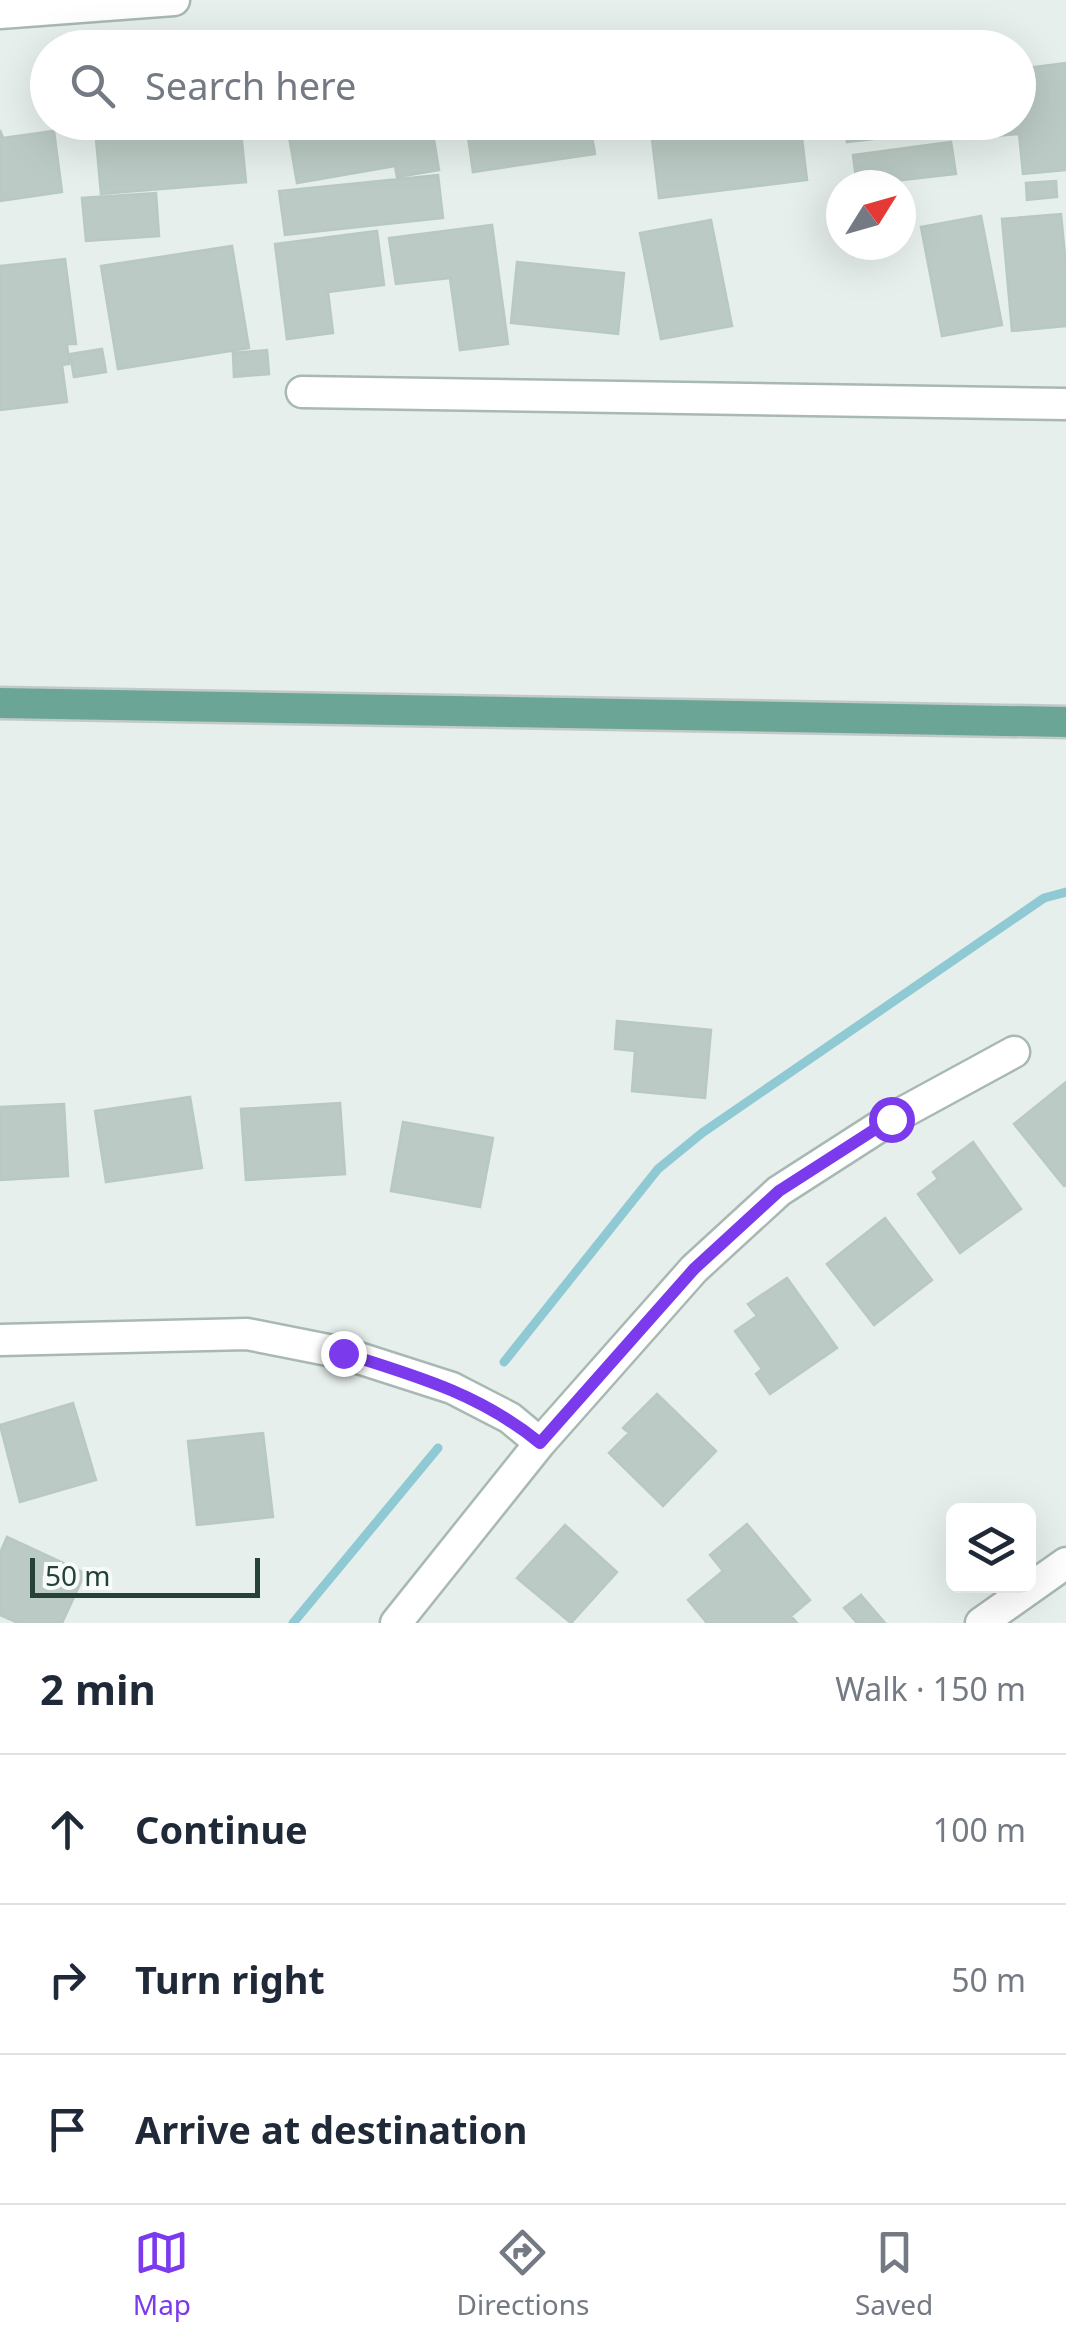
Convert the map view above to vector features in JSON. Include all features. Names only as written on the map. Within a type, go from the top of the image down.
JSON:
[{"type":"main road","points":[[0,703],[1066,722]]},
{"type":"street","points":[[4,8],[174,0]]},
{"type":"street","points":[[302,392],[1066,404]]},
{"type":"street","points":[[396,1623],[540,1443],[694,1269],[779,1191],[891,1119],[1014,1052]]},
{"type":"street","points":[[0,1340],[248,1334],[343,1353],[452,1388],[510,1418],[540,1443]]},
{"type":"street","points":[[981,1623],[1066,1563]]},
{"type":"building","points":[[1066,63],[1066,170],[1023,174],[1020,140],[1036,140],[1036,67]]},
{"type":"building","points":[[0,130],[3,138],[30,134],[30,140],[55,140],[62,192],[0,201]]},
{"type":"building","points":[[96,140],[242,140],[246,182],[101,194]]},
{"type":"building","points":[[290,140],[434,140],[439,170],[397,177],[395,166],[297,183]]},
{"type":"building","points":[[469,140],[593,140],[595,154],[473,172]]},
{"type":"building","points":[[652,140],[802,140],[807,180],[659,198]]},
{"type":"building","points":[[951,142],[956,174],[916,178],[916,170],[855,170],[853,155]]},
{"type":"building","points":[[438,175],[443,218],[285,235],[279,191]]},
{"type":"building","points":[[1056,181],[1057,197],[1027,200],[1026,183]]},
{"type":"building","points":[[156,193],[159,236],[86,241],[82,198]]},
{"type":"building","points":[[1061,214],[1066,326],[1012,331],[1002,219]]},
{"type":"building","points":[[981,216],[1002,325],[942,336],[921,227]]},
{"type":"building","points":[[711,220],[732,326],[661,339],[640,233]]},
{"type":"building","points":[[492,225],[508,344],[460,350],[450,278],[396,284],[389,238]]},
{"type":"building","points":[[377,231],[384,285],[328,292],[333,333],[287,339],[275,244]]},
{"type":"building","points":[[232,246],[249,348],[118,369],[101,266]]},
{"type":"building","points":[[65,259],[76,344],[67,344],[69,364],[62,365],[67,402],[0,410],[0,266]]},
{"type":"building","points":[[517,262],[624,273],[618,334],[511,323]]},
{"type":"building","points":[[102,349],[106,372],[74,377],[70,354]]},
{"type":"building","points":[[267,350],[269,374],[234,377],[233,353]]},
{"type":"building","points":[[617,1021],[711,1030],[705,1098],[632,1091],[635,1051],[615,1049]]},
{"type":"building","points":[[1066,1082],[1066,1185],[1064,1186],[1014,1124]]},
{"type":"building","points":[[190,1097],[202,1168],[106,1182],[95,1111]]},
{"type":"building","points":[[340,1103],[345,1174],[246,1180],[241,1109]]},
{"type":"building","points":[[64,1104],[68,1176],[0,1180],[0,1107]]},
{"type":"building","points":[[403,1122],[493,1138],[480,1207],[391,1191]]},
{"type":"building","points":[[973,1142],[1021,1209],[960,1253],[918,1194],[938,1179],[933,1172]]},
{"type":"building","points":[[885,1218],[932,1280],[874,1325],[827,1264]]},
{"type":"building","points":[[787,1278],[837,1348],[770,1394],[756,1374],[762,1369],[735,1331],[757,1316],[748,1304]]},
{"type":"building","points":[[657,1394],[716,1451],[663,1506],[609,1453],[629,1433],[623,1428]]},
{"type":"building","points":[[73,1403],[96,1480],[20,1502],[0,1425]]},
{"type":"building","points":[[263,1433],[273,1517],[197,1525],[188,1441]]},
{"type":"building","points":[[747,1524],[810,1600],[791,1616],[797,1623],[707,1623],[688,1600],[723,1571],[710,1555]]},
{"type":"building","points":[[565,1525],[617,1572],[571,1623],[517,1578]]},
{"type":"building","points":[[7,1537],[85,1573],[62,1623],[18,1623],[0,1615],[0,1553]]},
{"type":"building","points":[[861,1595],[885,1623],[857,1623],[844,1608]]},
{"type":"waterway","points":[[504,1362],[658,1169],[702,1133],[1044,898],[1066,892]]},
{"type":"waterway","points":[[293,1623],[438,1448]]},
{"type":"route","points":[[343,1353],[452,1388],[510,1418],[540,1443],[694,1269],[779,1191],[891,1119]]}]
